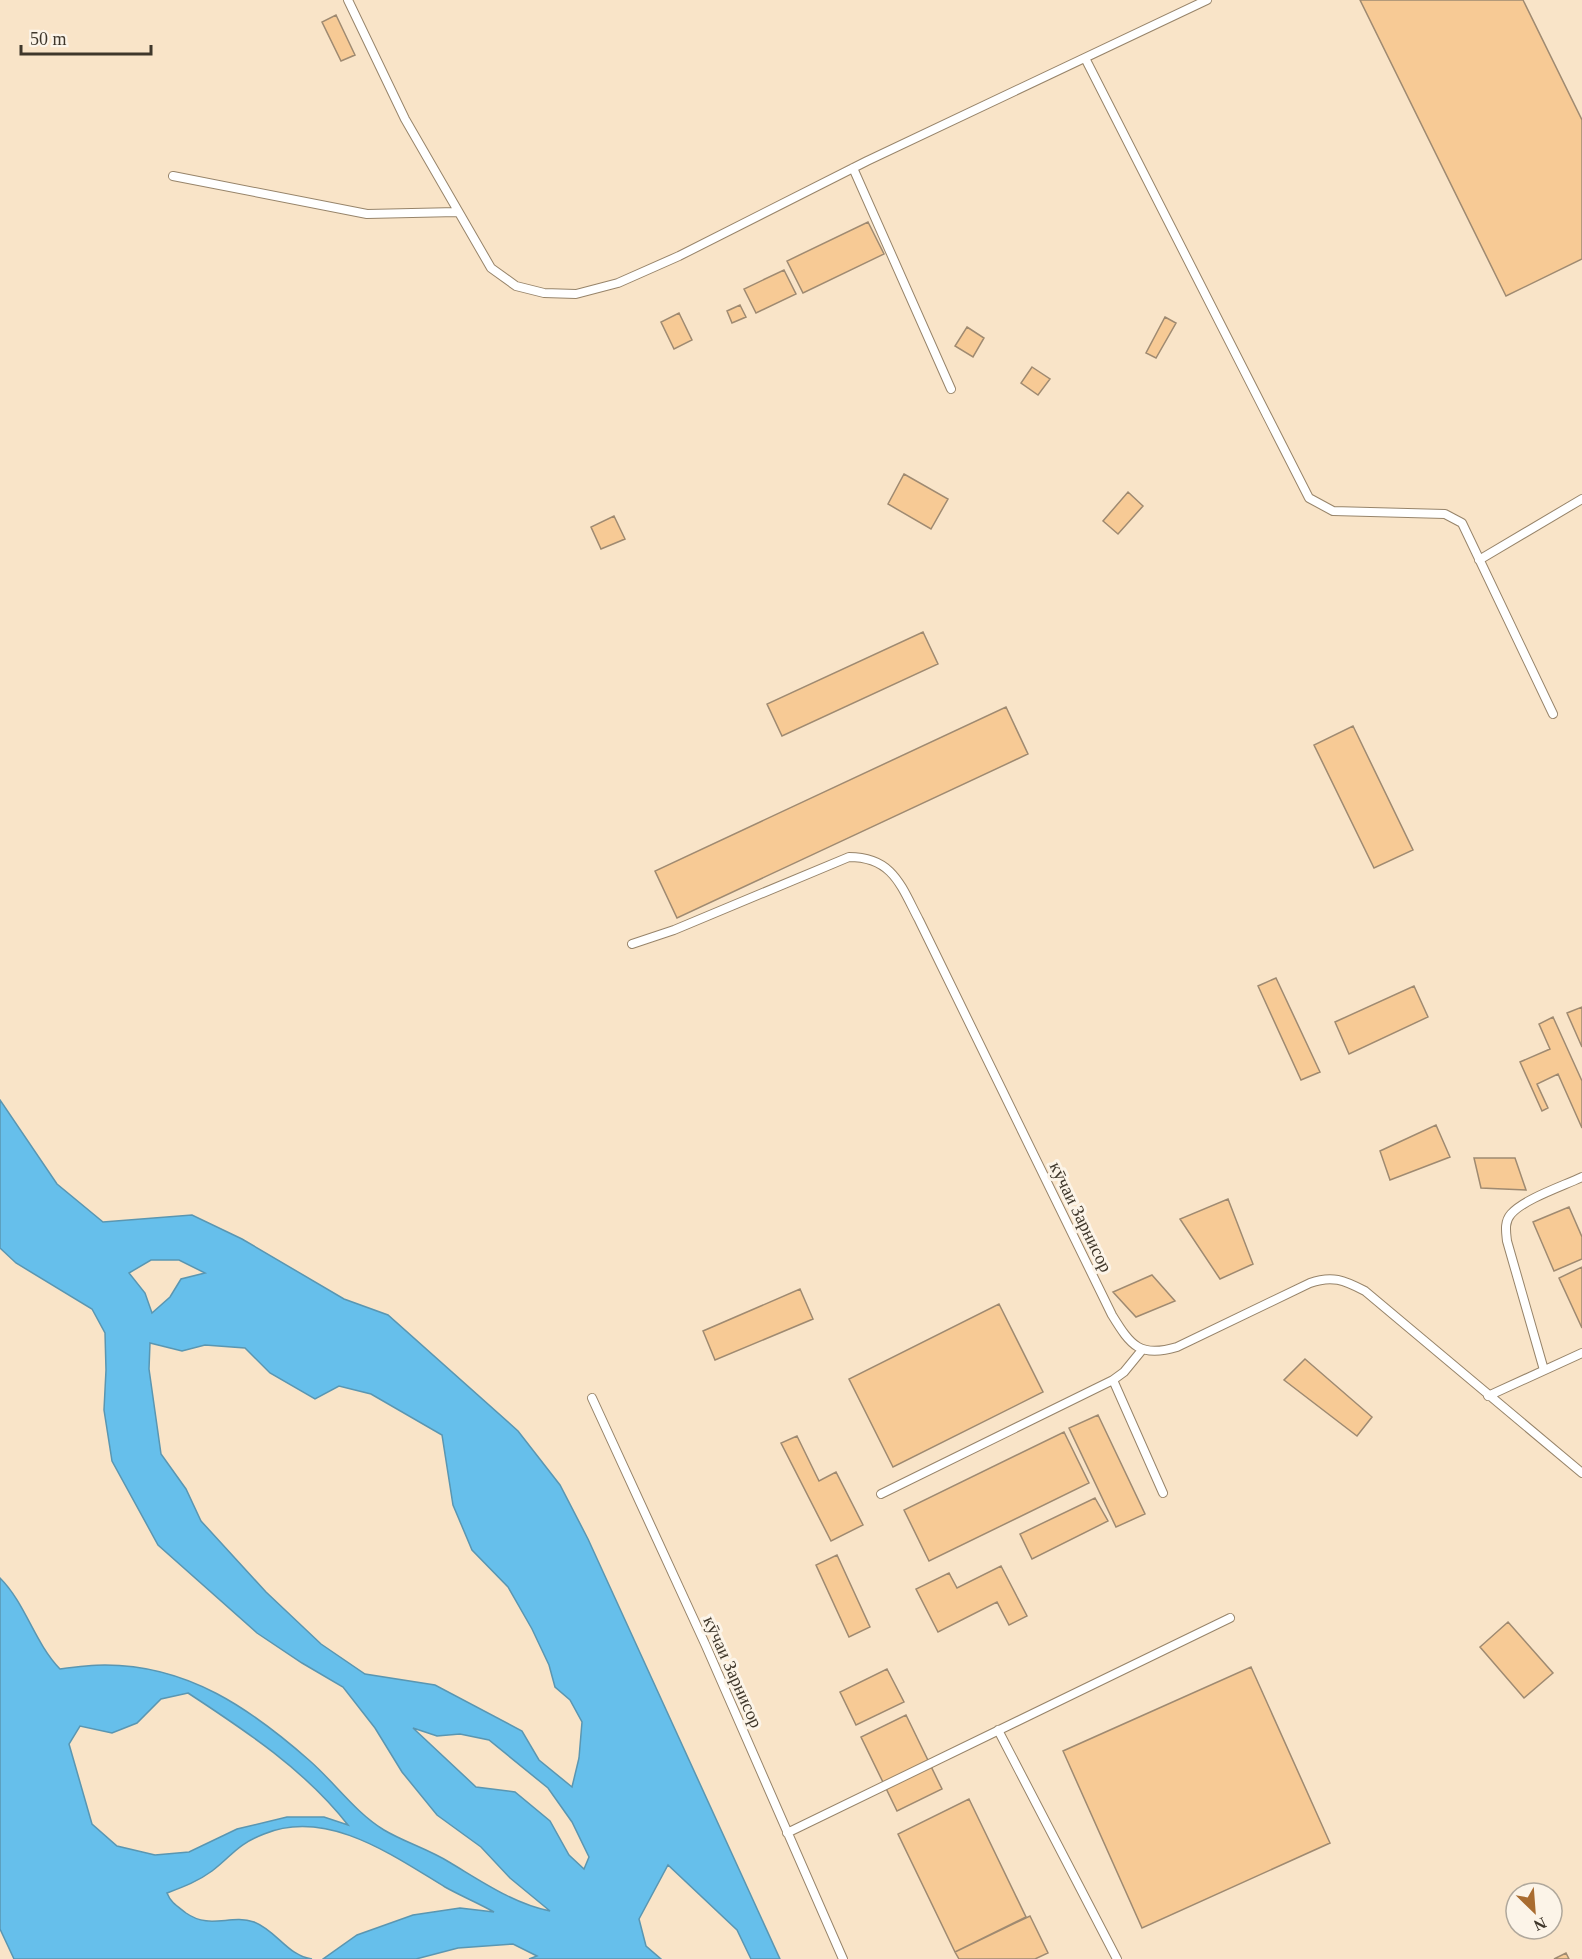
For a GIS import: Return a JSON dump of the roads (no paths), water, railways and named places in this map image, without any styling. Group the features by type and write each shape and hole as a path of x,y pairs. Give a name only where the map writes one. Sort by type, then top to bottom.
{"lane":[{"path":"348,0 405,119 491,268 516,286 544,293 576,294 618,283 679,256 854,168 1207,0"},
{"path":"1085,58 1309,498 1333,511 1445,514 1462,523 1553,714"},
{"path":"854,168 951,390"},
{"path":"173,176 367,214 457,212"},
{"path":"1479,560 1582,499"},
{"name":"кӯчаи Зарнисор","path":"632,944 674,930 849,857 866,857 884,864 897,880 919,920 1112,1315 1126,1338 1142,1350"},
{"path":"1544,1370 1507,1241 1506,1226 1510,1215 1522,1205 1582,1177"},
{"path":"882,1494 1113,1380 1124,1372 1142,1350 1158,1352 1177,1347 1310,1282 1326,1277 1343,1279 1365,1291 1582,1473"},
{"path":"1488,1396 1582,1353"},
{"path":"1113,1380 1163,1493"},
{"name":"кӯчаи Зарнисор","path":"592,1398 706,1646 843,1959"},
{"path":"787,1833 1230,1618"},
{"path":"998,1730 1117,1959"}],"water":[{"path":"0,1100 57,1184 103,1222 192,1215 242,1239 344,1299 388,1315 518,1431 560,1485 588,1539 780,1959 751,1959 737,1930 668,1865 639,1919 646,1946 661,1959 529,1959 537,1956 513,1944 458,1948 416,1959 323,1959 357,1935 413,1915 460,1908 494,1912 445,1887 381,1849 335,1831 311,1827 288,1828 255,1838 241,1846 206,1875 167,1893 175,1904 195,1918 212,1921 254,1922 296,1953 312,1959 14,1959 0,1929 0,1578 17,1599 43,1647 60,1669 99,1665 135,1667 191,1682 216,1694 265,1724 288,1742 364,1815 384,1830 441,1857 511,1897 550,1911 510,1878 481,1847 437,1815 402,1772 375,1728 343,1687 257,1633 158,1545 112,1461 104,1410 105,1333 92,1309 16,1263 0,1248","holes":["151,1260 179,1260 205,1273 181,1279 170,1297 152,1313 145,1293 129,1273","150,1343 182,1351 205,1345 245,1348 270,1373 315,1399 339,1386 371,1394 442,1435 453,1505 472,1550 508,1587 549,1665 555,1687 570,1700 582,1722 579,1758 572,1787 539,1760 522,1731 435,1685 365,1674 321,1644 266,1592 201,1521 186,1489 161,1454 149,1369","188,1693 210,1707 294,1769 348,1825 324,1817 287,1817 237,1829 189,1852 155,1855 117,1846 92,1824 69,1744 80,1726 112,1733 137,1723 161,1699","413,1728 437,1736 460,1734 489,1740 548,1788 572,1822 589,1857 584,1869 569,1855 550,1821 515,1792 476,1787"]}]}
